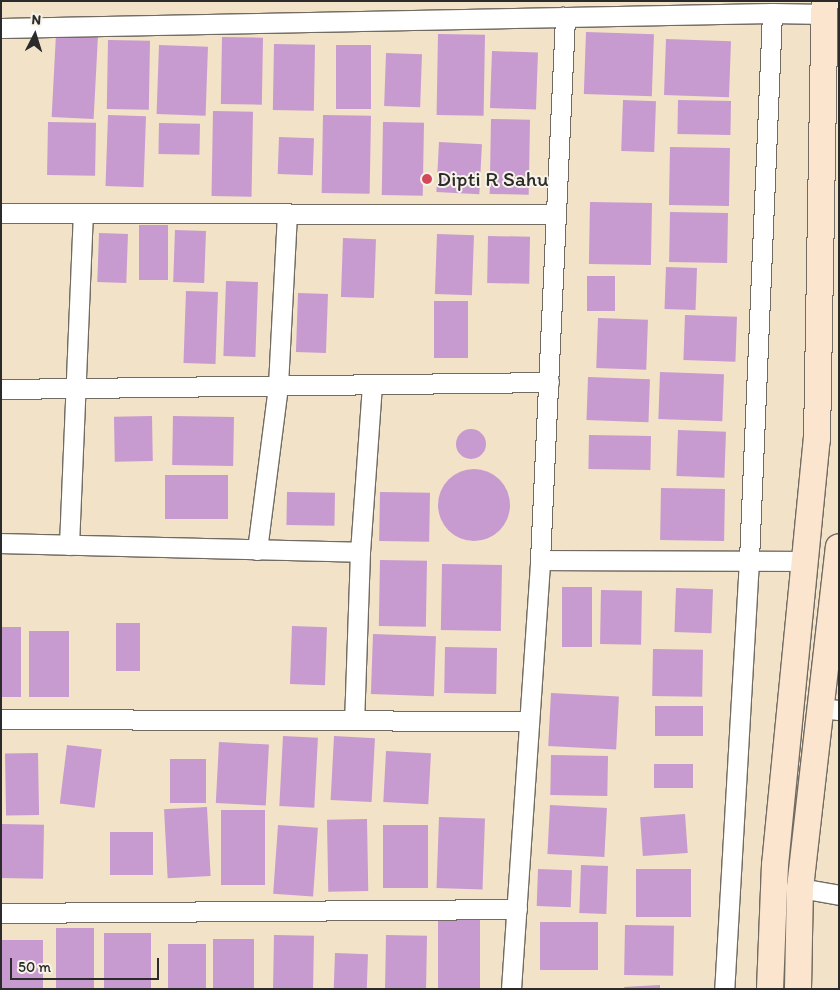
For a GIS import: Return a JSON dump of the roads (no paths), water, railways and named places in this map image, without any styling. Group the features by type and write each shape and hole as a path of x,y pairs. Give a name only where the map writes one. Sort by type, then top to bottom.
{"street":[{"path":"1,28 772,13 825,8 832,52 817,439 799,646 775,865 770,989"},
{"path":"724,989 749,560 772,13"},
{"path":"511,989 540,560 566,17"},
{"path":"1,213 556,214"},
{"path":"69,545 83,213"},
{"path":"257,550 278,386 287,214"},
{"path":"1,389 549,382"},
{"path":"354,720 360,552 372,384"},
{"path":"1,543 360,552"},
{"path":"798,989 800,888 830,709 828,650 839,547"},
{"path":"540,560 806,560"},
{"path":"799,646 828,650"},
{"path":"1,719 529,720"},
{"path":"800,888 839,895"},
{"path":"1,913 517,908"}],"place":[{"name":"Dipti R Sahu","path":"427,179"}]}
